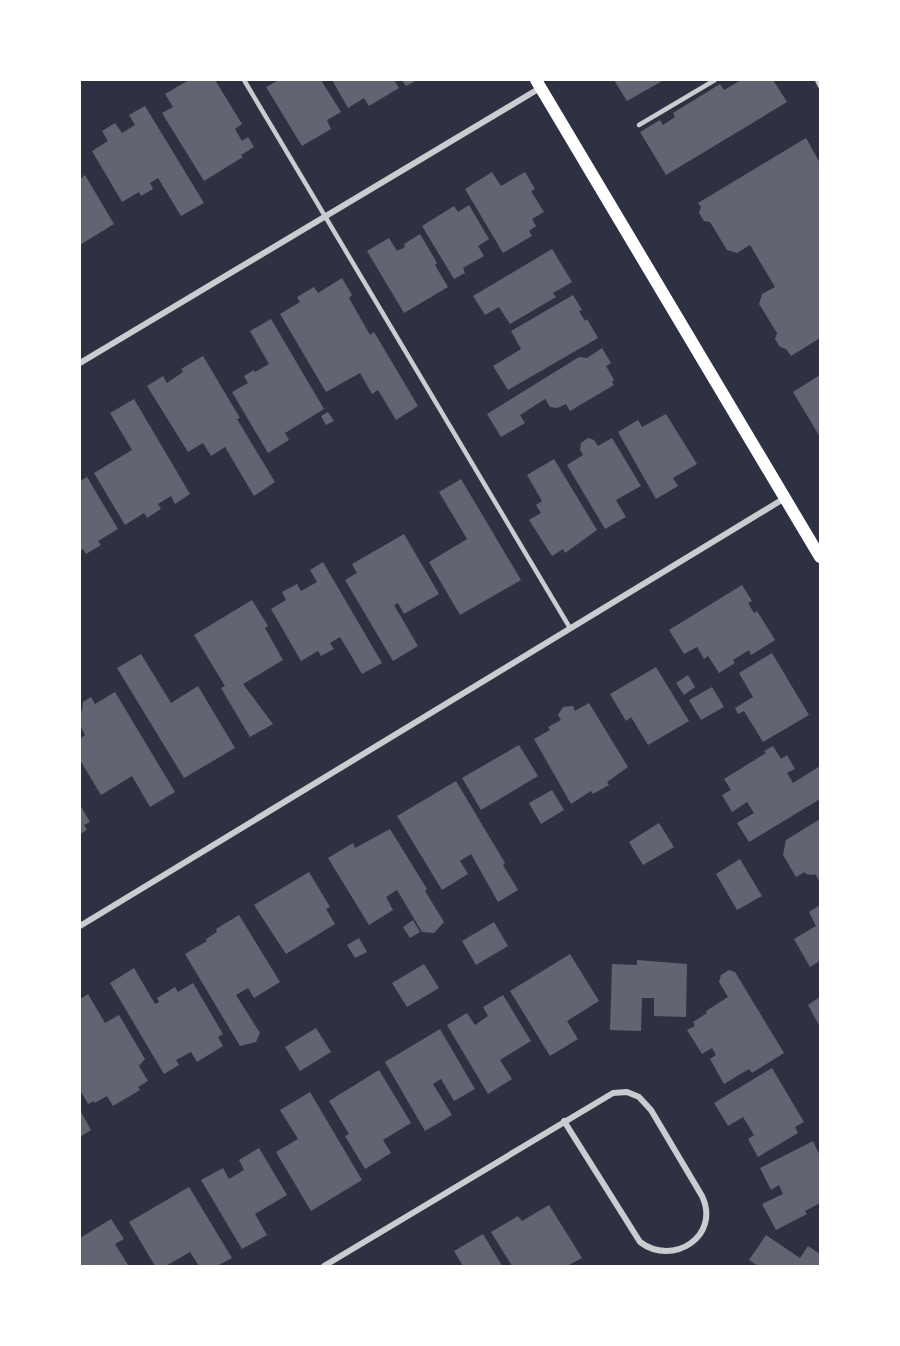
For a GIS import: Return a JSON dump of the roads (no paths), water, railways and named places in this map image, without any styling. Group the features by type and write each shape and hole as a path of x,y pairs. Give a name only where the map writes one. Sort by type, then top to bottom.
{"main road":[{"path":"538,83 820,557"}],"street":[{"path":"80,363 325,216 538,83"},
{"path":"80,926 785,498"},
{"path":"324,1266 564,1121 613,1093 627,1092 639,1097 651,1110 706,1205 708,1216 697,1238 673,1251 659,1252 648,1249 640,1242 564,1121"}],"lane":[{"path":"244,80 570,628"},
{"path":"639,125 715,80"},
{"path":"817,80 820,86"}]}
